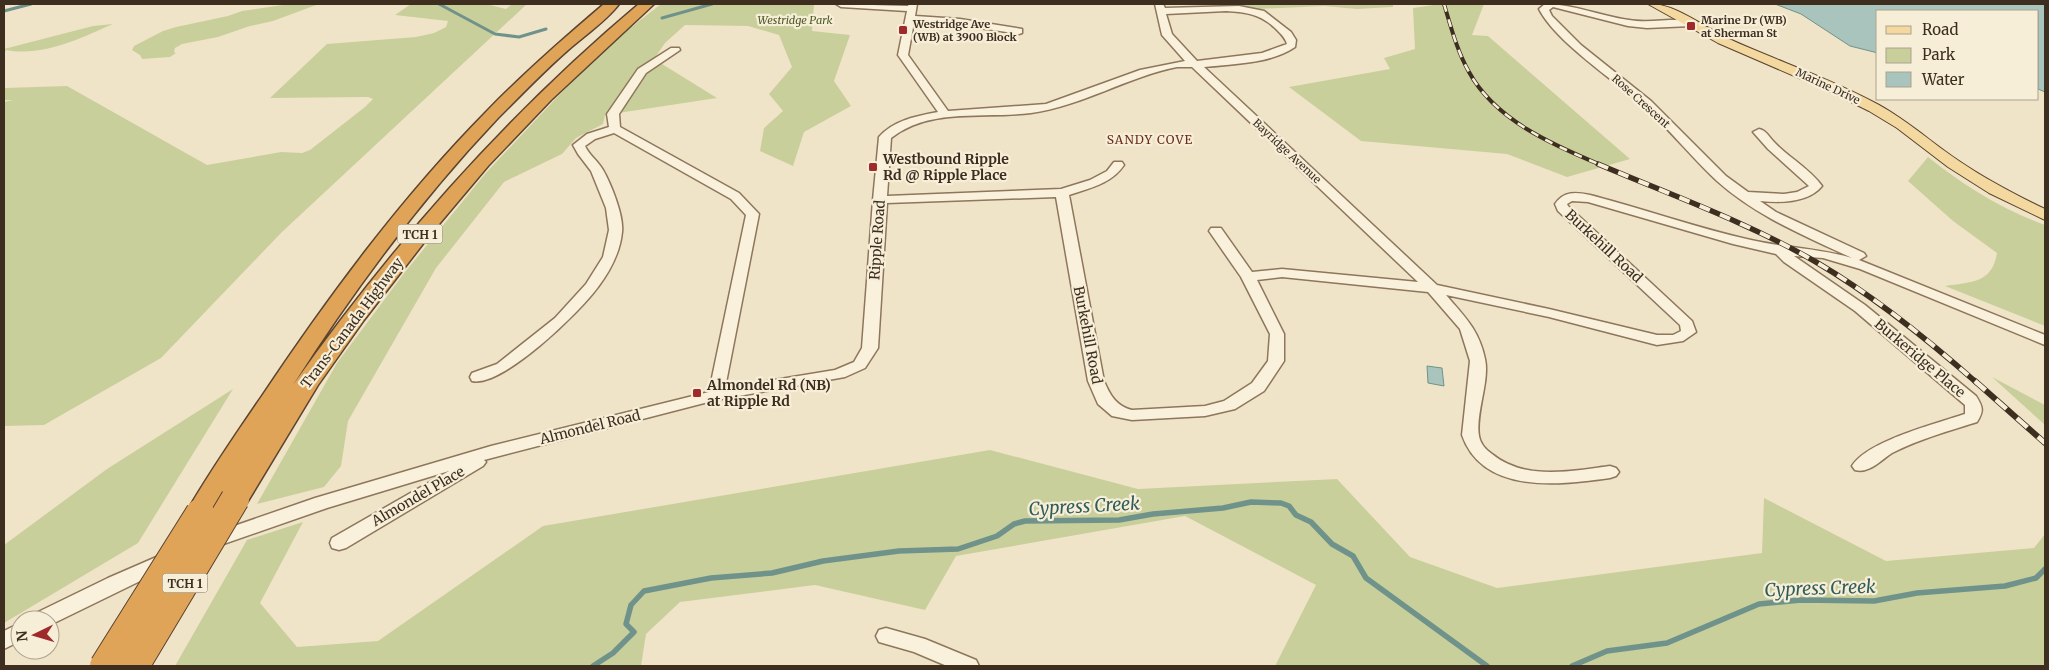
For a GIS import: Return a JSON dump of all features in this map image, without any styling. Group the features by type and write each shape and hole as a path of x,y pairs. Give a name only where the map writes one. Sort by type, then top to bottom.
{"highway":[{"name":"Trans-Canada Highway","path":"104,666 301,354 355,280 458,154 559,51 612,4"},
{"name":"Trans-Canada Highway","path":"135,666 298,396 328,353 430,222 482,161 537,102 647,4"}],"main road":[{"name":"Marine Drive","path":"1654,4 1722,40 1834,88 1874,108 1902,126 1953,164 1994,190 2045,215"}],"street":[{"path":"841,4 912,11 960,22 1019,31"},
{"path":"1551,4 1648,25 1691,23"},
{"name":"Rose Crescent","path":"1551,4 1544,9 1548,17 1578,47 1647,103 1722,179 1771,215 1860,256 1865,266"},
{"name":"Bayridge Avenue","path":"1160,8 1169,38 1432,288 1467,328 1478,361 1470,435 1473,445 1480,454 1508,471 1529,478 1553,479 1610,472"},
{"name":"Ripple Road","path":"716,395 839,374 860,365 870,348 879,200 885,137 893,129 902,124 945,114 1024,111 1048,107 1132,77 1178,64 1243,59 1280,53 1289,48 1292,41 1269,18 1254,11 1160,8"},
{"path":"912,11 904,55 909,66 945,114"},
{"path":"615,129 613,114 642,71 675,50"},
{"path":"478,376 503,367 560,322 592,286 610,257 616,230 612,208 597,170 582,152 579,145 590,136 615,129 735,196 753,214 716,395"},
{"path":"1747,196 1764,198 1797,196 1811,192 1816,186 1808,176 1766,143 1759,132"},
{"path":"879,200 1062,193 1094,183 1111,174 1118,165"},
{"name":"Burkehill Road","path":"1062,193 1096,381 1104,400 1118,412 1132,416 1205,411 1229,405 1258,387 1276,361 1277,334 1248,277 1216,231"},
{"name":"Burkehill Road","path":"1248,277 1282,274 1432,288 1549,313 1641,337 1671,340 1683,337 1689,332 1687,324 1563,208 1561,204 1566,198 1590,198 1715,235 1781,251 1824,254 1865,266 2045,340"},
{"name":"Burkeridge Place","path":"1781,251 1789,259 1847,298 1884,326 1970,400 1975,408 1971,418 1889,447 1874,455 1861,466"},
{"name":"Almondel Road","path":"60,610 115,583 225,536 356,492 497,450 716,395"},
{"name":"Almondel Place","path":"339,543 497,450"},
{"path":"886,636 918,645 969,666"}],"green space":[{"path":"290,4 319,4 273,21 250,26 218,37 182,44 175,48 174,52 176,53 170,57 142,59 140,55 132,50 134,46 163,31 176,27 228,16 242,11"},
{"path":"411,4 486,4 506,9 512,4 527,4 282,232 161,358 44,425 4,426 4,102 13,100 4,100 4,88 67,86 207,165 281,152 302,153 310,150 373,99 368,97 270,98 327,44 416,37 434,33 446,27 448,21 395,15"},
{"name":"Westridge Park","path":"661,4 814,4 812,31 850,35 834,81 851,106 804,132 793,166 760,151 764,128 783,111 769,94 792,67 779,35 748,26 685,25 665,43 654,59 717,98 605,115 603,124 576,138 562,154 504,182 436,268 348,421 341,466 324,487 257,504 337,363 405,272 485,174 560,94 616,39"},
{"path":"1228,4 1393,4 1393,7 1357,9 1324,6 1257,9 1233,7"},
{"path":"1440,4 1484,4 1472,35 1488,36 1630,159 1567,177 1507,154 1361,141 1289,87 1390,69 1384,58 1415,49 1413,8"},
{"path":"113,24 48,49 34,51 6,50 4,54 4,49 93,26"},
{"path":"1928,157 1984,196 2014,212 2045,225 2045,326 1945,286 1971,282 1985,276 1990,271 1997,253 1953,221 1908,181"},
{"path":"1992,377 2045,405 2045,425"},
{"path":"233,389 138,543 26,610 10,610 10,619 4,623 4,545 107,469"},
{"path":"990,450 1138,489 1337,479 1410,557 1497,588 1762,553 1764,498 1886,561 2034,548 2045,534 2045,666 1275,666 1316,585 1185,516 956,556 925,610 815,585 680,602 646,634 641,666 175,666 247,540 303,522 260,603 297,647 378,641 543,526"}],"water":[{"path":"1775,4 2045,4 2045,92 2039,89 2039,10 1876,10 1876,52 1850,46 1801,14"},
{"path":"1427,366 1442,368 1444,386 1428,383"}],"waterway":[{"path":"4,11 31,4"},
{"path":"439,4 495,34 519,37 546,29"},
{"path":"662,18 712,4"},
{"name":"Cypress Creek","path":"593,666 613,653 634,632 626,624 631,605 644,591 711,578 772,573 823,561 899,551 958,549 997,536 1014,524 1025,521 1119,520 1153,514 1223,508 1251,502 1281,503 1289,506 1296,515 1311,522 1332,544 1353,556 1366,578 1487,666"},
{"name":"Cypress Creek","path":"1572,666 1607,651 1667,643 1759,604 1801,600 1874,601 1917,593 2005,586 2036,578 2045,569"}],"railway":[{"path":"1444,4 1461,56 1480,89 1494,104 1527,129 1564,149 1601,165"},
{"path":"1598,164 1763,234 1816,262 1899,318 1977,383"},
{"path":"1975,381 2045,443"}],"place":[{"name":"Marine Dr (WB) at Sherman St","path":"1691,26"},
{"name":"Westridge Ave (WB) at 3900 Block","path":"903,30"},
{"name":"Westbound Ripple Rd @ Ripple Place","path":"873,167"},
{"name":"Almondel Rd (NB) at Ripple Rd","path":"697,393"}],"district":[{"name":"SANDY COVE","path":"1150,139"}]}
